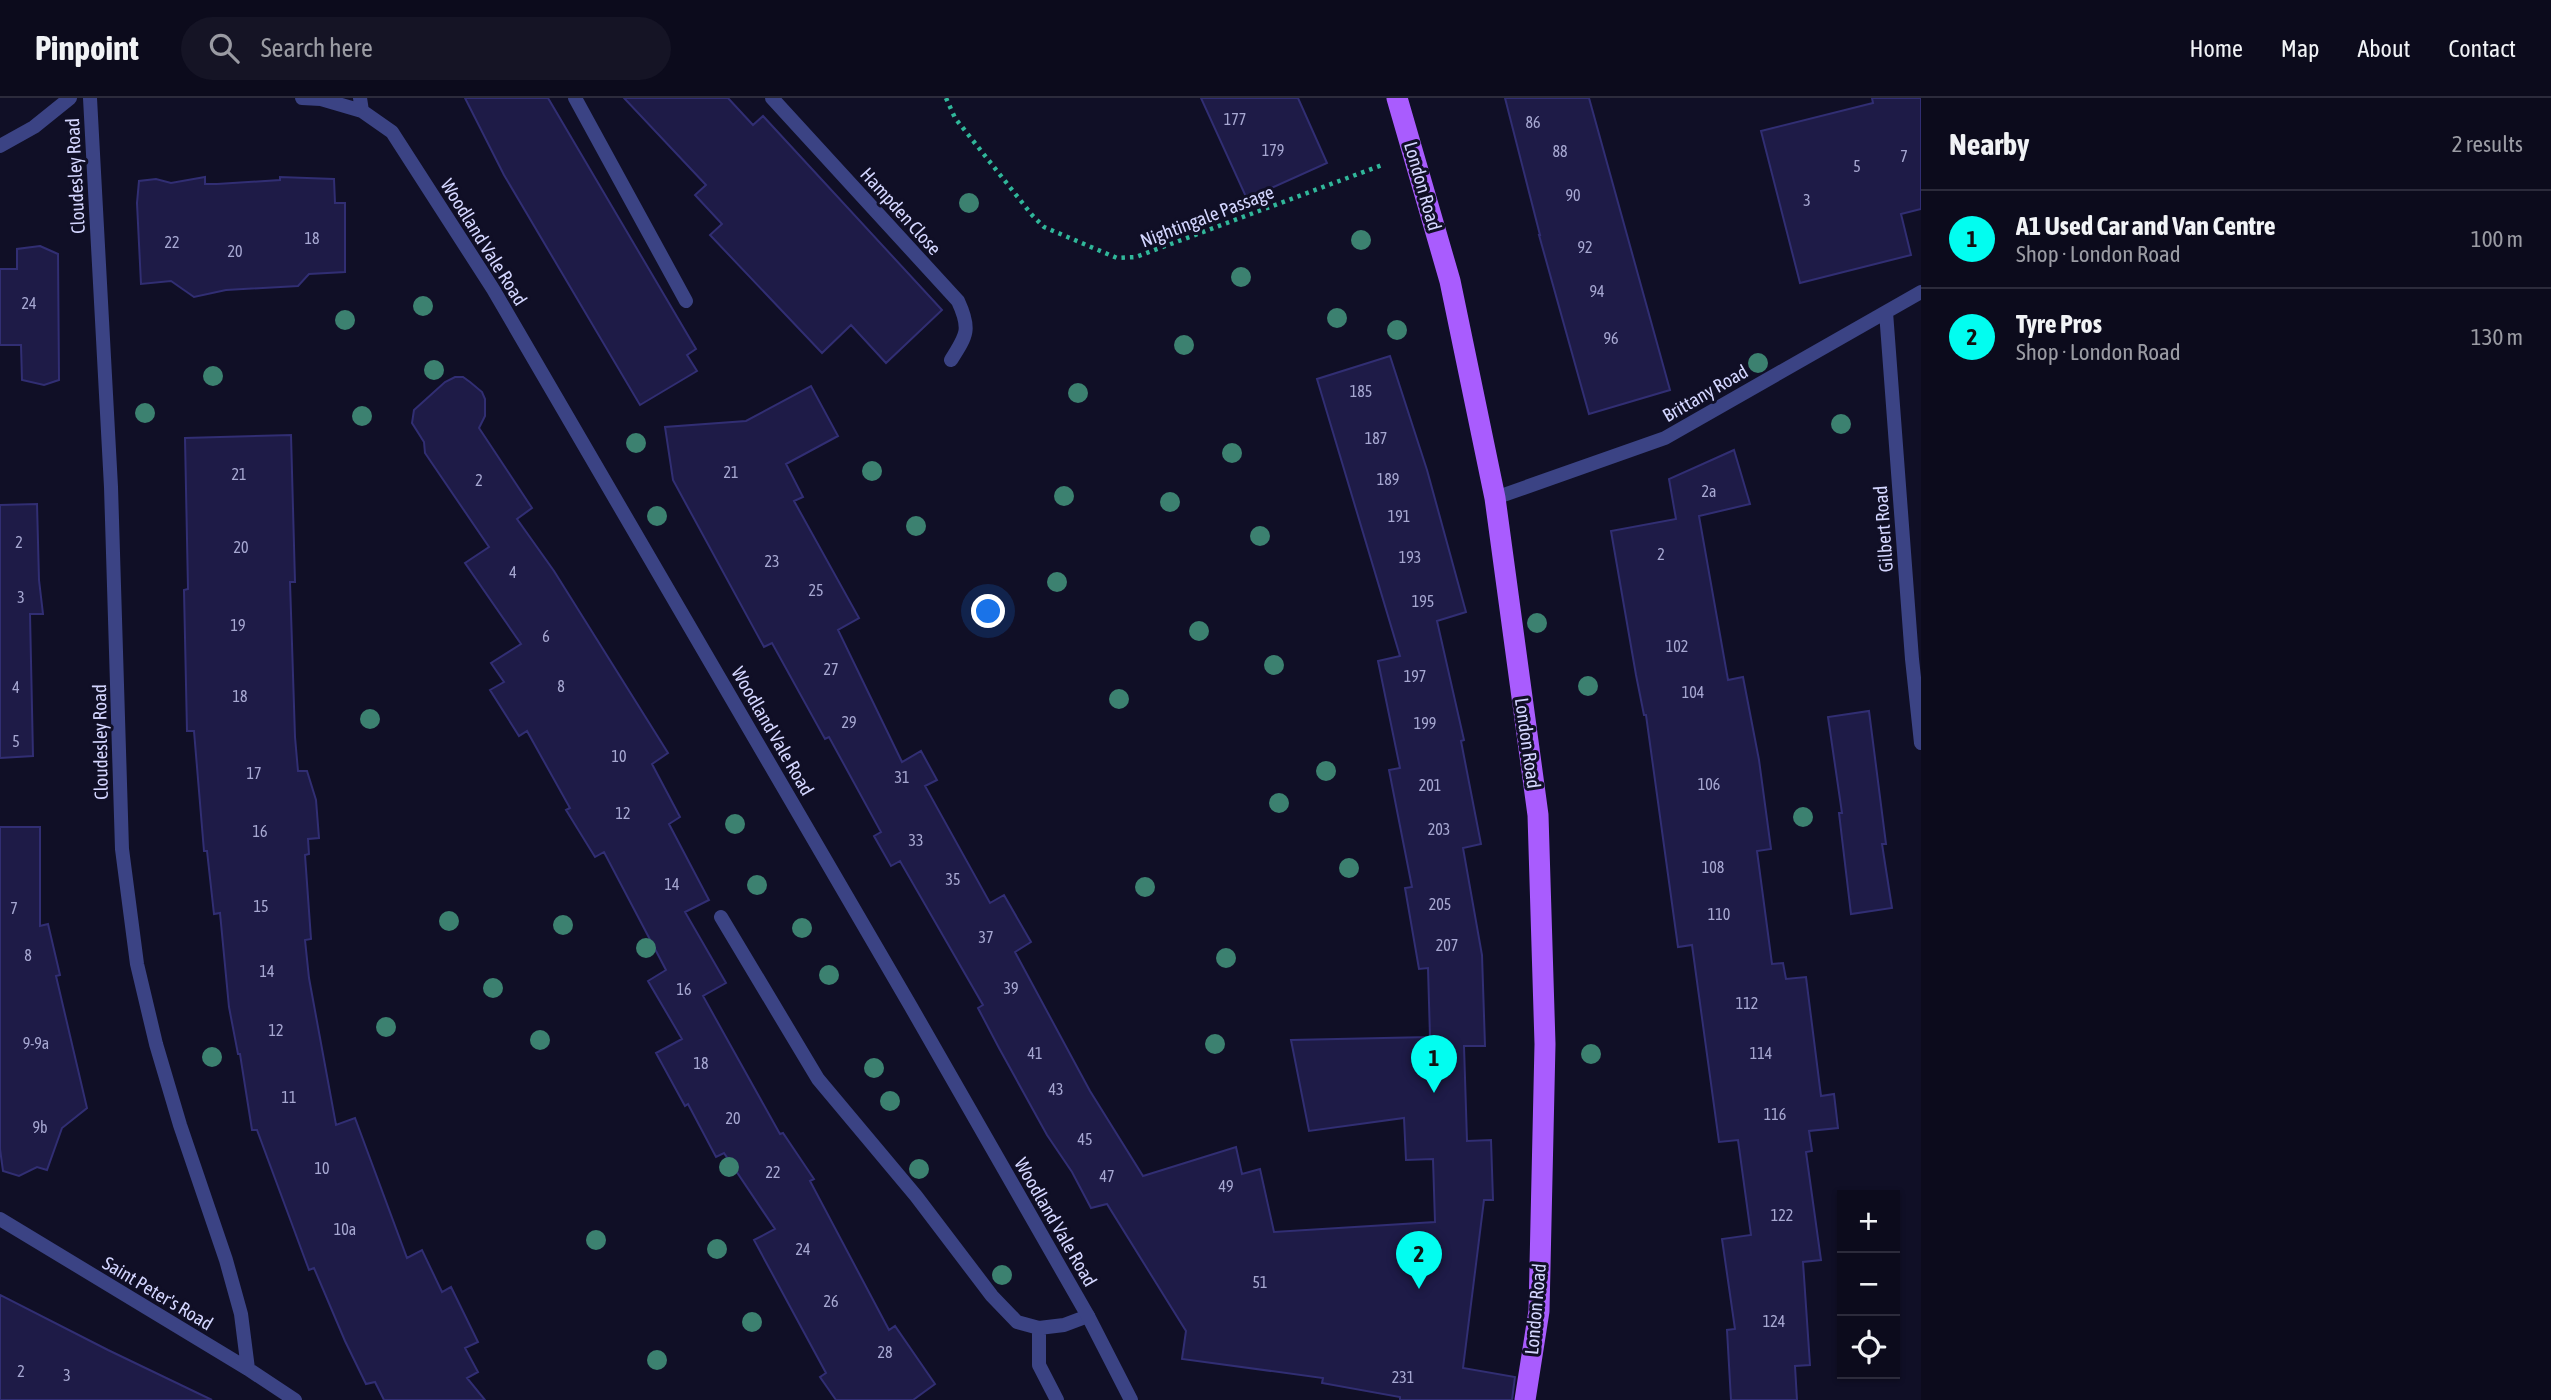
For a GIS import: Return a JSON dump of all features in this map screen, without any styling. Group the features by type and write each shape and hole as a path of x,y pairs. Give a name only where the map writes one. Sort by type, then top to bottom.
{"main road":[{"name":"London Road","path":"1397,98 1450,281 1495,498 1539,828 1545,1044 1539,1311 1525,1400"}],"street":[{"path":"0,146 34,127 70,98"},
{"name":"Cloudesley Road","path":"90,98 111,487 123,862 137,964 156,1045 226,1260 241,1314 247,1369"},
{"name":"Woodland Vale Road","path":"302,98 361,105 392,132 493,289 910,1005 1088,1316 1131,1400"},
{"path":"575,98 686,301"},
{"name":"Hampden Close","path":"772,98 958,301 967,320 966,338 951,360"},
{"name":"Brittany Road","path":"1495,498 1665,438 1921,292"},
{"name":"Gilbert Road","path":"1886,312 1912,659 1921,743"},
{"path":"722,917 818,1079 915,1196 992,1296 1017,1322 1039,1328 1064,1325 1088,1316"},
{"name":"Saint Peter's Road","path":"0,1219 295,1400"},
{"path":"1039,1328 1040,1365 1057,1400"}],"path":[{"name":"Nightingale Passage","path":"946,98 955,118 1044,227 1117,258 1136,257 1415,153"}],"building":[{"path":"465,98 548,98 696,349 687,355 697,371 640,405 504,175"},
{"path":"624,98 728,98 753,125 763,116 942,310 886,363 851,325 822,353 710,235 722,224 695,195 706,185"},
{"path":"1201,98 1298,98 1327,163 1247,199"},
{"path":"1505,98 1589,98 1670,390 1589,414 1539,235"},
{"path":"1872,98 1921,98 1921,209 1901,214 1911,255 1800,283 1761,131 1873,103"},
{"path":"205,177 205,184 280,180 280,177 334,179 335,203 345,203 345,272 309,274 298,286 226,290 194,297 171,281 141,284 137,203 139,181 156,179 171,183"},
{"path":"40,246 58,254 59,380 44,385 22,380 21,345 0,345 0,269 17,269 17,249"},
{"path":"1390,356 1427,470 1466,612 1437,621 1464,740 1461,741 1481,844 1463,848 1482,955 1485,1046 1464,1046 1467,1141 1491,1140 1493,1200 1484,1200 1463,1368 1515,1377 1512,1400 1400,1400 1400,1397 1322,1383 1323,1378 1182,1359 1186,1331 1107,1204 1091,1208 999,1048 978,1008 983,1005 900,861 891,866 874,836 881,832 829,737 825,739 772,643 764,647 673,480 665,427 746,421 811,386 838,436 786,464 803,497 794,501 859,618 838,630 902,762 921,751 937,780 925,786 990,903 1004,895 1031,942 1015,952 1090,1091 1143,1176 1236,1147 1242,1174 1260,1169 1274,1232 1435,1222 1433,1159 1406,1160 1404,1118 1309,1131 1291,1040 1430,1037 1428,968 1419,969 1405,888 1412,887 1389,770 1400,768 1378,661 1400,656 1317,379"},
{"path":"455,377 463,377 482,392 485,399 485,416 479,428 532,508 517,519 554,571 668,753 652,764 680,817 669,824 709,900 685,912 726,983 703,996 780,1134 783,1133 814,1179 810,1181 889,1330 895,1326 935,1384 913,1400 836,1400 820,1377 826,1373 754,1240 775,1229 724,1153 716,1157 688,1104 685,1106 656,1053 682,1039 648,981 666,970 604,852 595,857 566,810 570,808 527,731 519,736 490,690 504,682 491,663 521,644 465,563 489,547 425,453 424,442 412,423 414,410 445,382"},
{"path":"291,435 295,582 290,582 295,737 298,771 307,771 316,800 319,838 308,839 309,854 305,855 311,939 305,940 309,978 336,1125 355,1118 407,1258 422,1250 442,1292 451,1287 478,1342 465,1348 478,1372 467,1378 485,1400 384,1400 375,1382 366,1384 314,1268 309,1270 257,1130 252,1130 240,1054 229,1007 220,913 214,914 207,851 204,851 194,731 187,731 185,438"},
{"path":"1734,450 1750,504 1699,516 1728,680 1743,677 1759,760 1771,849 1757,851 1772,964 1783,963 1786,979 1806,977 1821,1096 1834,1094 1838,1128 1809,1131 1812,1151 1806,1152 1821,1260 1803,1262 1810,1365 1795,1366 1797,1400 1731,1400 1727,1330 1735,1329 1722,1239 1751,1235 1738,1140 1719,1142 1692,945 1678,947 1646,715 1636,675 1611,531 1676,519 1669,479"},
{"path":"37,504 39,580 43,614 30,614 33,756 0,758 0,505"},
{"path":"1869,711 1886,844 1882,844 1892,908 1851,914 1839,813 1842,813 1828,717"},
{"path":"0,827 40,827 40,926 48,924 60,975 56,976 87,1108 62,1128 47,1170 37,1167 19,1176 3,1171 0,1149"},
{"path":"0,1295 108,1350 212,1400 0,1400"}],"place":[{"name":"A1 Used Car and Van Centre","path":"1434,1093"},
{"name":"Tyre Pros","path":"1419,1289"}]}
